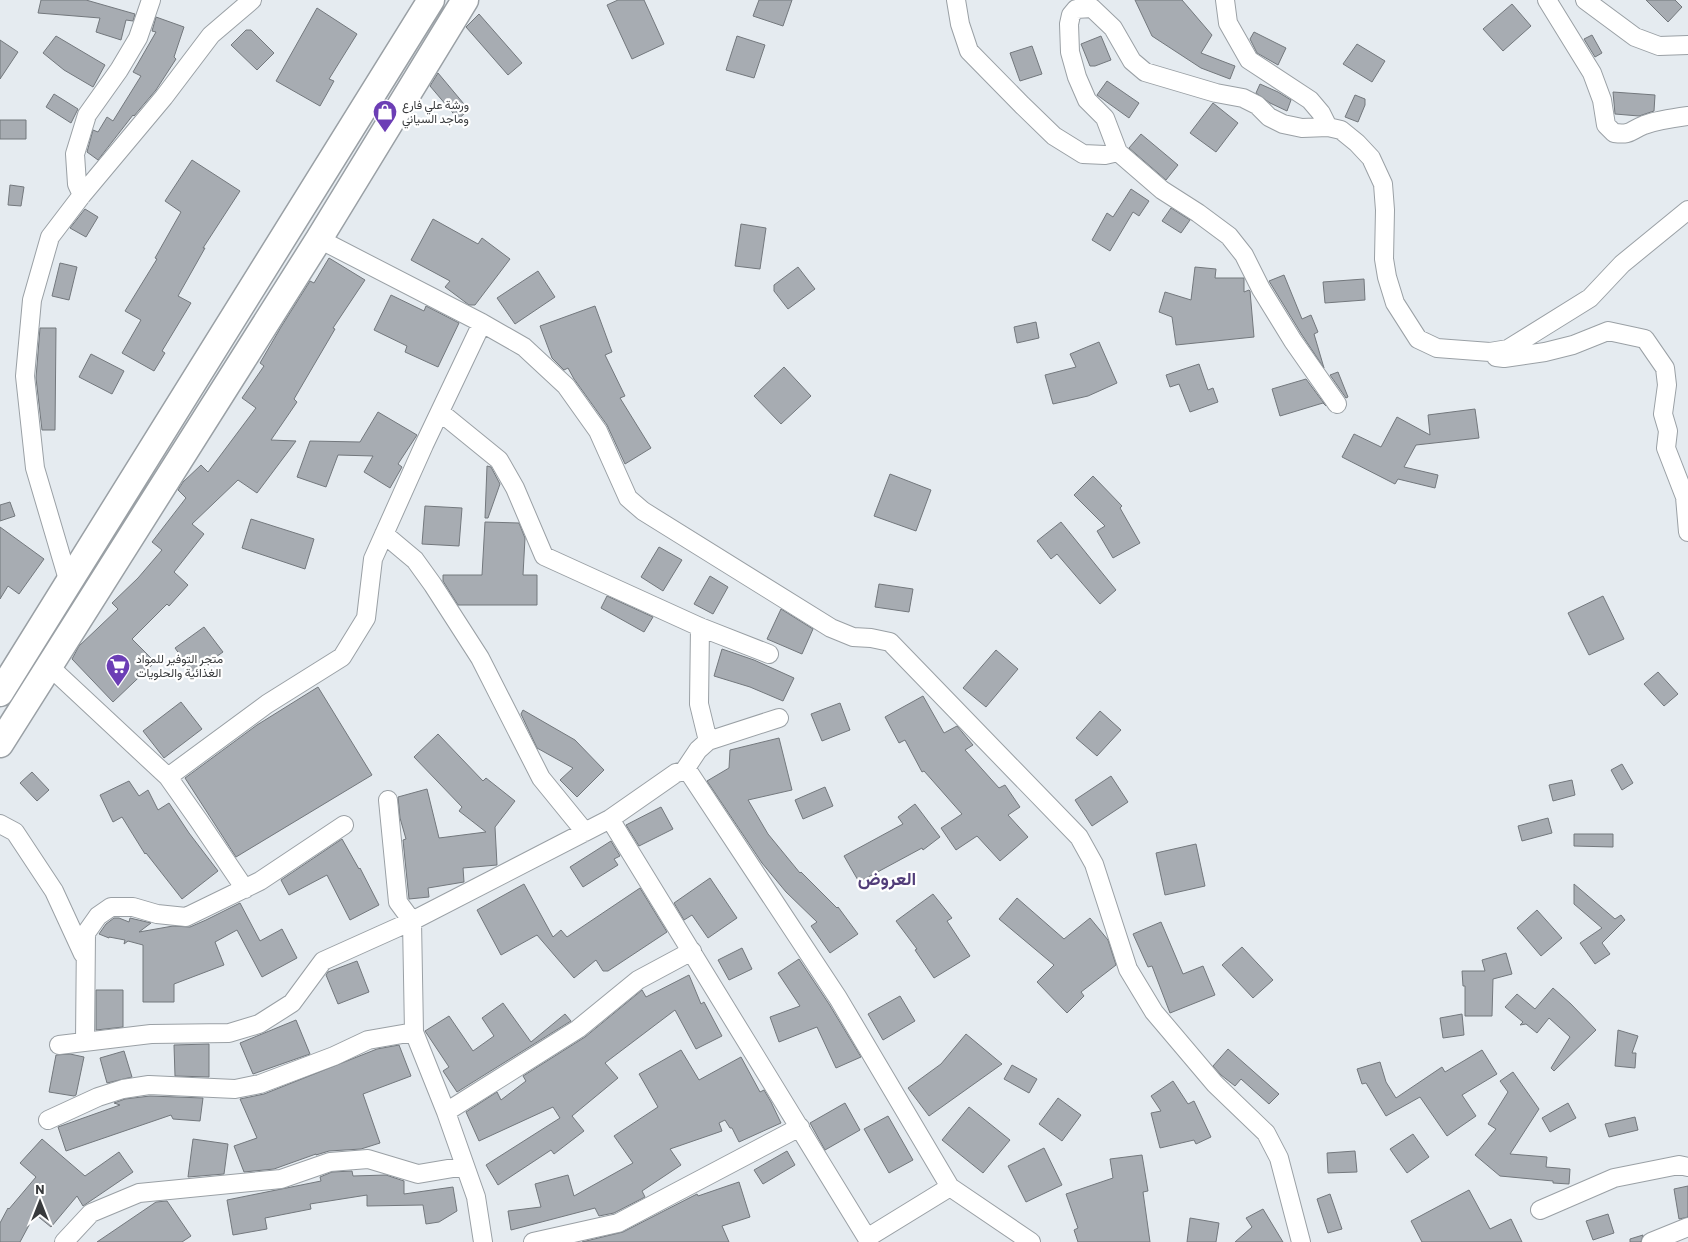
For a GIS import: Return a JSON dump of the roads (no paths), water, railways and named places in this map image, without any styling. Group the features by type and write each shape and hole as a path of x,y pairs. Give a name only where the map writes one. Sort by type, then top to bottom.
{"main road":[{"path":"0,693 431,0"},
{"path":"0,744 319,239 466,0"},
{"path":"397,54 423,69"},
{"path":"84,558 108,573"}],"street":[{"path":"82,195 76,184 75,154 87,115 119,70 138,38 151,0"},
{"path":"69,583 35,468 25,376 32,300 50,237 82,195 164,97 211,34 252,0"},
{"path":"956,0 960,24 969,51 1054,136 1083,154 1106,155 1118,152"},
{"path":"1225,0 1228,23 1249,60 1310,100 1321,113 1328,127"},
{"path":"1547,0 1592,73 1602,100 1606,124 1614,133 1626,134 1644,125 1688,116"},
{"path":"1585,0 1635,37 1659,46 1688,45"},
{"path":"1337,404 1293,341 1261,289 1244,256 1229,236 1162,190 1118,152 1105,118 1086,100 1077,77 1070,52 1069,24 1071,15 1076,9 1092,8 1101,14 1113,28 1132,61 1146,72 1216,93 1243,98 1257,105 1269,117 1283,124 1302,128 1328,127 1341,130 1357,143 1371,158 1382,184 1385,210 1384,259 1386,277 1395,303 1418,339 1436,348 1490,352 1508,349 1590,298 1622,264 1688,210"},
{"path":"319,239 482,323 524,347 566,386 598,431 628,498 643,512 831,628 853,637 890,642 1079,837 1094,864 1128,969 1154,1012 1215,1084 1266,1133 1279,1158 1301,1242"},
{"path":"168,777 267,704 342,657 366,618 373,559 482,323"},
{"path":"1490,352 1493,357 1504,358 1545,352 1573,345 1608,331 1645,339 1665,368 1667,384 1663,414 1668,431 1666,448 1685,497 1688,532"},
{"path":"440,412 499,460 516,488 544,556 700,626 769,654"},
{"path":"384,534 415,560 433,585 480,658 541,778 585,832"},
{"path":"700,626 699,704 708,741"},
{"path":"49,666 168,777 245,890"},
{"path":"684,771 698,750 708,741 779,718"},
{"path":"59,1045 151,1034 229,1033 259,1024 292,1003 323,962 412,921 610,819 676,773 684,771 690,774 838,998 950,1187 1031,1242"},
{"path":"388,800 398,902 412,921 414,1032 466,1166 476,1197 484,1242"},
{"path":"610,819 868,1241 950,1187"},
{"path":"0,824 15,832 54,891 87,962"},
{"path":"86,1041 86,933 98,916 111,907 133,907 156,914 186,917 245,890 344,825"},
{"path":"446,1112 578,1029 638,980 692,951"},
{"path":"48,1120 98,1097 123,1089 149,1085 236,1089 260,1084 334,1056 368,1040 414,1032"},
{"path":"533,1242 618,1223 800,1127"},
{"path":"64,1242 91,1213 139,1193 281,1179 330,1162 368,1159 418,1174 466,1166"},
{"path":"1540,1210 1614,1178 1679,1165 1688,1167"},
{"path":"1651,1242 1688,1227"}],"place":[{"name":"ورشة علي فارع وماجد السياني","path":"385,133"},
{"name":"متجر التوفير للمواد الغذائية والحلويات","path":"118,687"}],"district":[{"name":"العروض","path":"887,879"}]}
